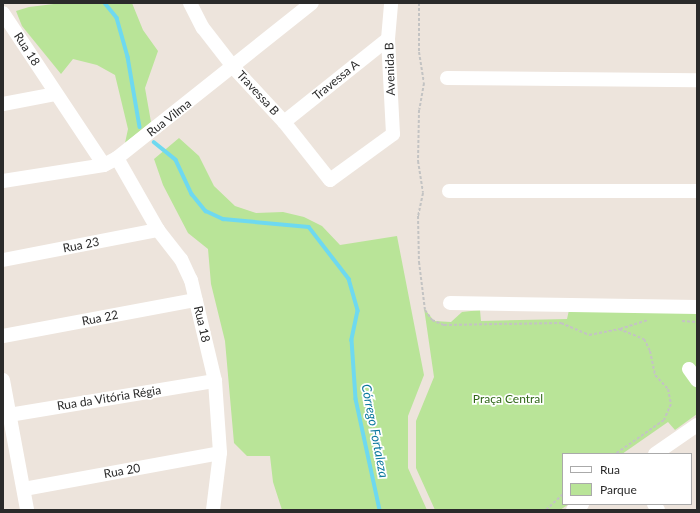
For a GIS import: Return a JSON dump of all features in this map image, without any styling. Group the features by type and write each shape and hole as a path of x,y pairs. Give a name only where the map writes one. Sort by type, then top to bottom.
{"street":[{"name":"Travessa B","path":"190,3 203,28 234,68 284,122 330,180"},
{"name":"Rua Vilma","path":"3,181 104,165 117,158 234,68 312,3"},
{"name":"Avenida B","path":"330,180 393,134 388,39 391,3"},
{"name":"Rua 18","path":"3,13 104,165"},
{"name":"Travessa A","path":"284,122 388,39"},
{"path":"447,78 697,80"},
{"path":"3,104 56,94"},
{"name":"Rua 18","path":"117,158 158,230 181,259 191,280 215,381 220,453 214,510"},
{"path":"449,191 697,191"},
{"name":"Rua 23","path":"3,260 158,230"},
{"name":"Rua 22","path":"3,336 196,300"},
{"path":"450,303 697,307"},
{"path":"3,380 6,415 28,510"},
{"name":"Rua da Vitória Régia","path":"6,415 215,381"},
{"path":"656,453 697,425"},
{"name":"Rua 20","path":"24,489 220,453"}],"path":[{"path":"419,3 419,52 424,83 418,110 418,161 423,193 418,216 419,262 425,310 428,316 437,324 444,325 561,323 582,333 597,335 650,320"},
{"path":"676,319 697,322"},
{"path":"616,453 664,420 669,412 672,397 656,375 650,351 644,339 619,329"},
{"path":"546,510 562,495"}],"green space":[{"path":"62,3 132,3 143,30 158,51 145,88 151,122 125,143 128,129 115,75 97,65 73,59 61,74 22,26 16,11 29,7"},
{"path":"179,138 199,156 214,186 235,206 256,213 283,212 304,217 322,226 340,245 397,236 424,375 408,416 408,468 427,510 282,510 273,482 270,456 247,456 234,443 225,341 211,284 208,249 188,233 163,185 154,159"},
{"name":"Praça Central","path":"424,308 434,321 451,322 462,312 480,310 481,321 567,319 569,310 697,310 697,414 675,430 668,422 623,453 562,453 562,505 568,505 560,510 435,510 416,468 416,421 434,377"}],"waterway":[{"name":"Córrego Fortaleza","path":"105,3 117,18 128,57 140,127"},
{"name":"Córrego Fortaleza","path":"154,142 176,160 192,194 206,211 223,219 309,227 349,279 358,311 352,340 356,399 380,510"}]}
